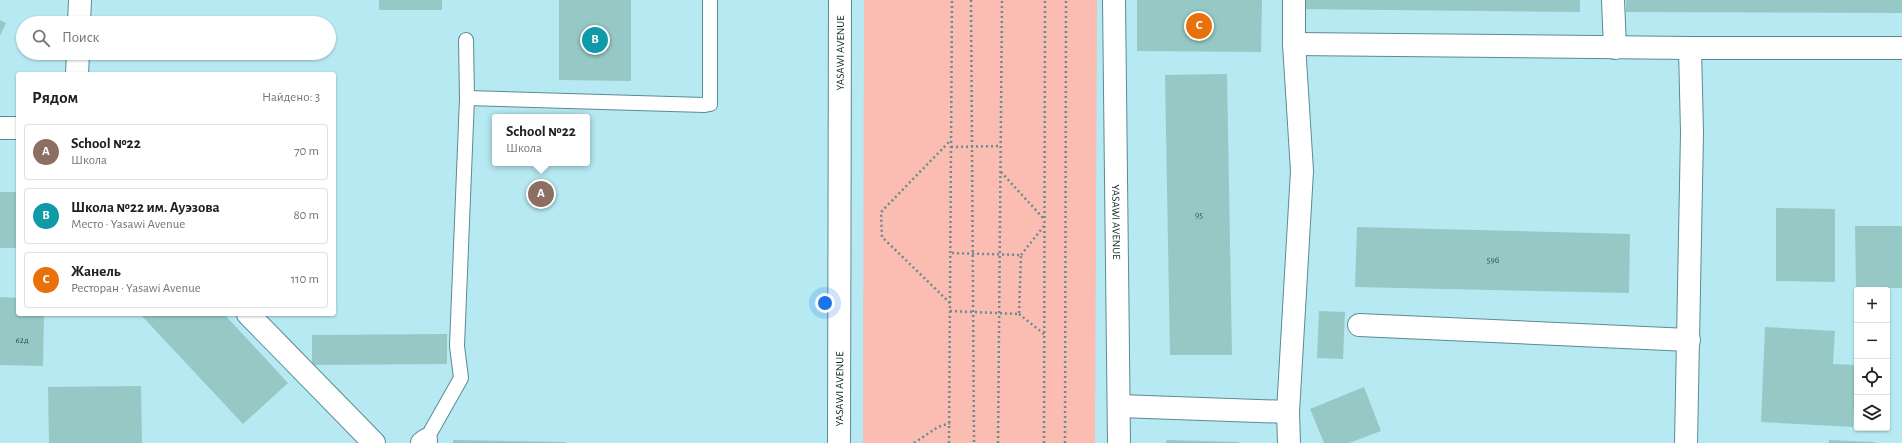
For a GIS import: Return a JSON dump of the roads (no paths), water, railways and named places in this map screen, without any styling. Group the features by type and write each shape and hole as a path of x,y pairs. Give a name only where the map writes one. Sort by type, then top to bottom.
{"street":[{"path":"79,16 80,0"},
{"name":"YASAWI AVENUE","path":"839,443 840,0"},
{"name":"YASAWI AVENUE","path":"1114,0 1120,406 1119,443"},
{"path":"1289,443 1288,412 1302,171 1294,44 1294,0"},
{"path":"1613,0 1616,48"},
{"path":"1294,44 1616,48 1902,48"},
{"path":"1686,443 1692,134 1690,48"},
{"path":"77,72 78,60"},
{"path":"0,128 16,128"},
{"path":"250,316 374,443"},
{"path":"1359,325 1689,340"},
{"path":"1120,406 1288,412"}],"lane":[{"path":"467,98 710,104 710,0"},
{"path":"424,441 461,378 457,346 467,98 466,40"}],"place":[{"name":"Жанель","path":"1199,26"},
{"name":"Школа №22 им. Ауэзова","path":"595,40"},
{"name":"School №22","path":"541,194"}]}
